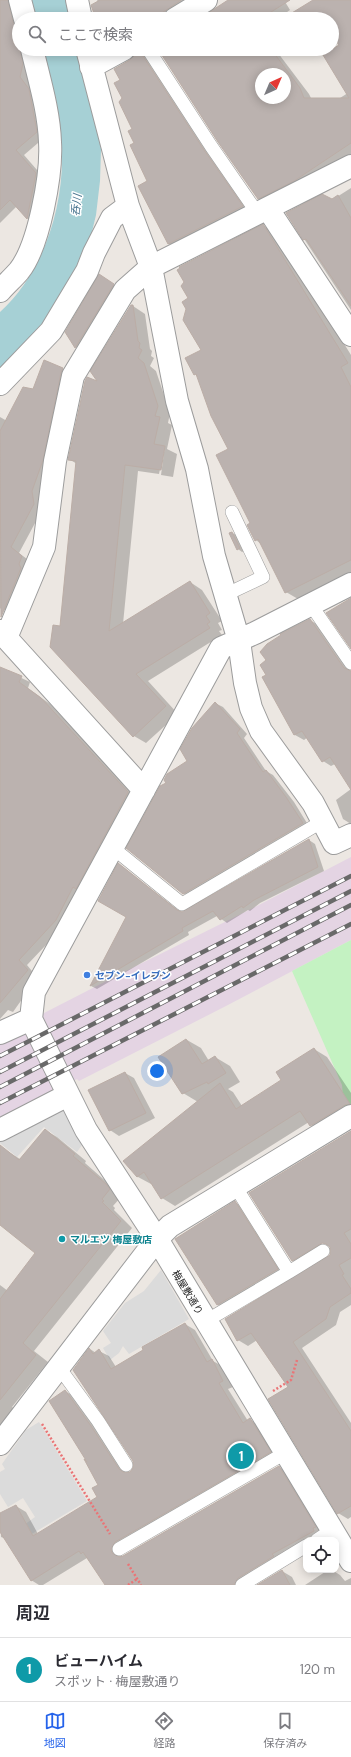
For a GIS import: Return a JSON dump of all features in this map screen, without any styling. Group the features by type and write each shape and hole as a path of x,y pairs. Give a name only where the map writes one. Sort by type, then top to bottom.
{"street":[{"path":"20,0 23,12"},
{"path":"77,0 80,12"},
{"path":"186,12 206,0"},
{"path":"3,282 20,270 30,248 42,215 47,180 50,142 44,99 34,56"},
{"path":"89,58 128,206 151,267 177,401 197,469 214,556 239,641 245,683 251,708 261,732 306,792 323,821 334,844 351,835"},
{"path":"144,790 3,634 44,547 55,461 73,376 125,290 151,267 263,212 351,166"},
{"path":"0,384 51,331 87,271 94,253 112,218 128,206"},
{"path":"263,212 351,335"},
{"path":"2,1030 31,1019 34,992 221,648 239,641 351,584"},
{"name":"梅屋敷通り","path":"31,1019 86,1130 157,1239 181,1292 206,1321 255,1402 285,1453 325,1535 351,1561"},
{"path":"0,1130 68,1095"},
{"path":"10,1437 30,1404 58,1366 157,1239 170,1226 351,1116"}],"lane":[{"path":"152,56 210,146 263,212"},
{"path":"225,595 263,577 232,512"},
{"path":"311,605 351,662"},
{"path":"113,848 182,904 323,821"},
{"path":"235,1186 289,1272"},
{"path":"206,1321 322,1251"},
{"path":"58,1366 98,1421 126,1465"},
{"path":"119,1549 285,1453"},
{"path":"242,1585 303,1548"}],"path":[{"path":"255,1402 291,1380 297,1360"},
{"path":"30,1404 141,1585"},
{"path":"128,1585 138,1579"}],"shaded area":[{"path":"351,857 351,940 79,1081 77,1079 0,1117 0,1039 46,1012"},
{"path":"51,1108 67,1112 82,1145 77,1152 44,1127 17,1157 0,1143 0,1138"},
{"path":"161,1270 189,1319 129,1354 123,1346 119,1353 110,1360 103,1348 111,1343 103,1331 125,1303 144,1291"},
{"path":"39,1422 87,1501 30,1535 24,1525 35,1517 23,1498 8,1507 0,1494 0,1472 5,1469 2,1464 26,1430"}],"green space":[{"path":"351,940 351,1104 344,1108 342,1085 292,971"}],"water":[{"path":"28,0 68,0 71,12 31,12"},
{"name":"呑川","path":"42,56 82,56 96,118 101,149 100,181 96,215 89,244 55,313 0,372 0,312 16,295 30,275 42,253 51,229 57,205 61,180 62,156 60,132"}],"building":[{"path":"0,0 8,0 12,18 12,56 21,56 23,63 20,77 29,89 37,132 16,150 36,173 27,219 10,200 0,210"},
{"path":"100,0 181,0 163,12 94,12 91,5"},
{"path":"228,0 290,0 271,12 210,12"},
{"path":"313,0 351,0 351,143 294,181 258,199 218,142 163,56 276,56 285,68 255,68 255,104 291,104 291,76 300,88 304,98 349,98 324,56 339,56 339,12 293,12"},
{"path":"134,56 143,56 204,150 243,206 168,244 138,186 147,181 130,145 134,143 128,131 132,129 119,102 122,98 114,83 120,80 114,69"},
{"path":"322,194 332,199 338,195 351,218 351,306 306,239 303,240 286,213"},
{"path":"263,224 348,363 341,367 351,387 351,560 285,593 258,539 255,541 247,525 250,523 216,455 228,449 211,416 196,374 194,375 185,358 201,350 183,320 186,309 182,302 188,298 181,286 184,282 177,270 180,268 179,267"},
{"path":"99,274 114,284 75,348 65,332"},
{"path":"131,305 133,305 138,341 140,343 139,348 142,350 138,358 144,363 158,406 155,416 160,417 154,444 165,446 161,470 125,465 109,631 190,581 210,613 206,616 210,622 207,624 210,628 136,674 166,706 133,737 50,647 53,625 60,626 76,461 68,460 85,381 87,377 97,381 90,371"},
{"path":"44,360 63,368 43,460 32,491 34,504 11,547 22,556 19,564 21,568 1,617 0,431 23,387 33,389"},
{"path":"232,532 240,548 237,550 229,533"},
{"path":"351,598 351,649 326,613"},
{"path":"310,619 344,668 351,671 351,790 330,757 322,762 302,731 294,735 262,677 266,675 260,665 266,660 260,652 267,644 281,635 280,634"},
{"path":"0,667 22,676 19,682 41,698 128,792 76,889 73,887 56,920 19,960 28,970 0,1003"},
{"path":"215,702 240,729 237,733 263,772 266,770 303,823 183,894 126,848 160,786 166,783 164,780 167,774 187,761 180,749 192,728"},
{"path":"309,839 318,867 254,900 243,908 242,906 220,920 213,911 182,928 183,931 90,986 126,917 98,901 118,863 177,910 182,912"},
{"path":"186,1039 202,1064 215,1056 226,1073 208,1084 207,1082 182,1094 158,1057"},
{"path":"314,1048 350,1104 345,1105 310,1126 300,1111 161,1199 144,1172 137,1177 123,1161 220,1083 236,1109 281,1080 276,1072"},
{"path":"125,1072 146,1113 109,1131 88,1090"},
{"name":"マルエツ 梅屋敷店","path":"45,1129 75,1154 73,1156 106,1184 110,1189 102,1199 104,1201 102,1202 121,1221 23,1343 36,1355 0,1400 0,1299 35,1253 0,1225 0,1145 19,1160"},
{"path":"351,1131 351,1229 344,1233 351,1244 351,1258 339,1265 344,1274 342,1275 351,1289 351,1293 330,1307 326,1319 293,1342 351,1431 351,1506 337,1514 268,1399 288,1387 251,1333 237,1341 225,1319 330,1255 330,1247 322,1243 292,1261 249,1193"},
{"path":"235,1201 278,1269 217,1305 175,1239"},
{"path":"185,1323 207,1362 212,1359 223,1381 219,1383 243,1423 250,1418 271,1452 115,1542 111,1549 112,1553 119,1557 123,1556 279,1466 316,1527 313,1528 314,1531 272,1554 274,1556 238,1578 234,1585 105,1585 83,1552 81,1554 79,1551 31,1581 0,1532 0,1513 16,1505 33,1536 97,1497 92,1488 98,1485 84,1459 87,1462 49,1401 65,1390 119,1469 123,1472 130,1472 133,1468 133,1461 73,1370 89,1348 93,1354 99,1349 111,1369 143,1350 142,1347"},
{"path":"282,1570 290,1585 257,1585"}],"railway":[{"path":"0,1056 351,876"},
{"path":"0,1072 351,891"},
{"path":"0,1087 351,905"},
{"path":"0,1103 351,924"}],"place":[{"name":"セブン-イレブン","path":"87,975"},
{"name":"マルエツ 梅屋敷店","path":"62,1239"},
{"name":"ビューハイム","path":"241,1456"}]}
